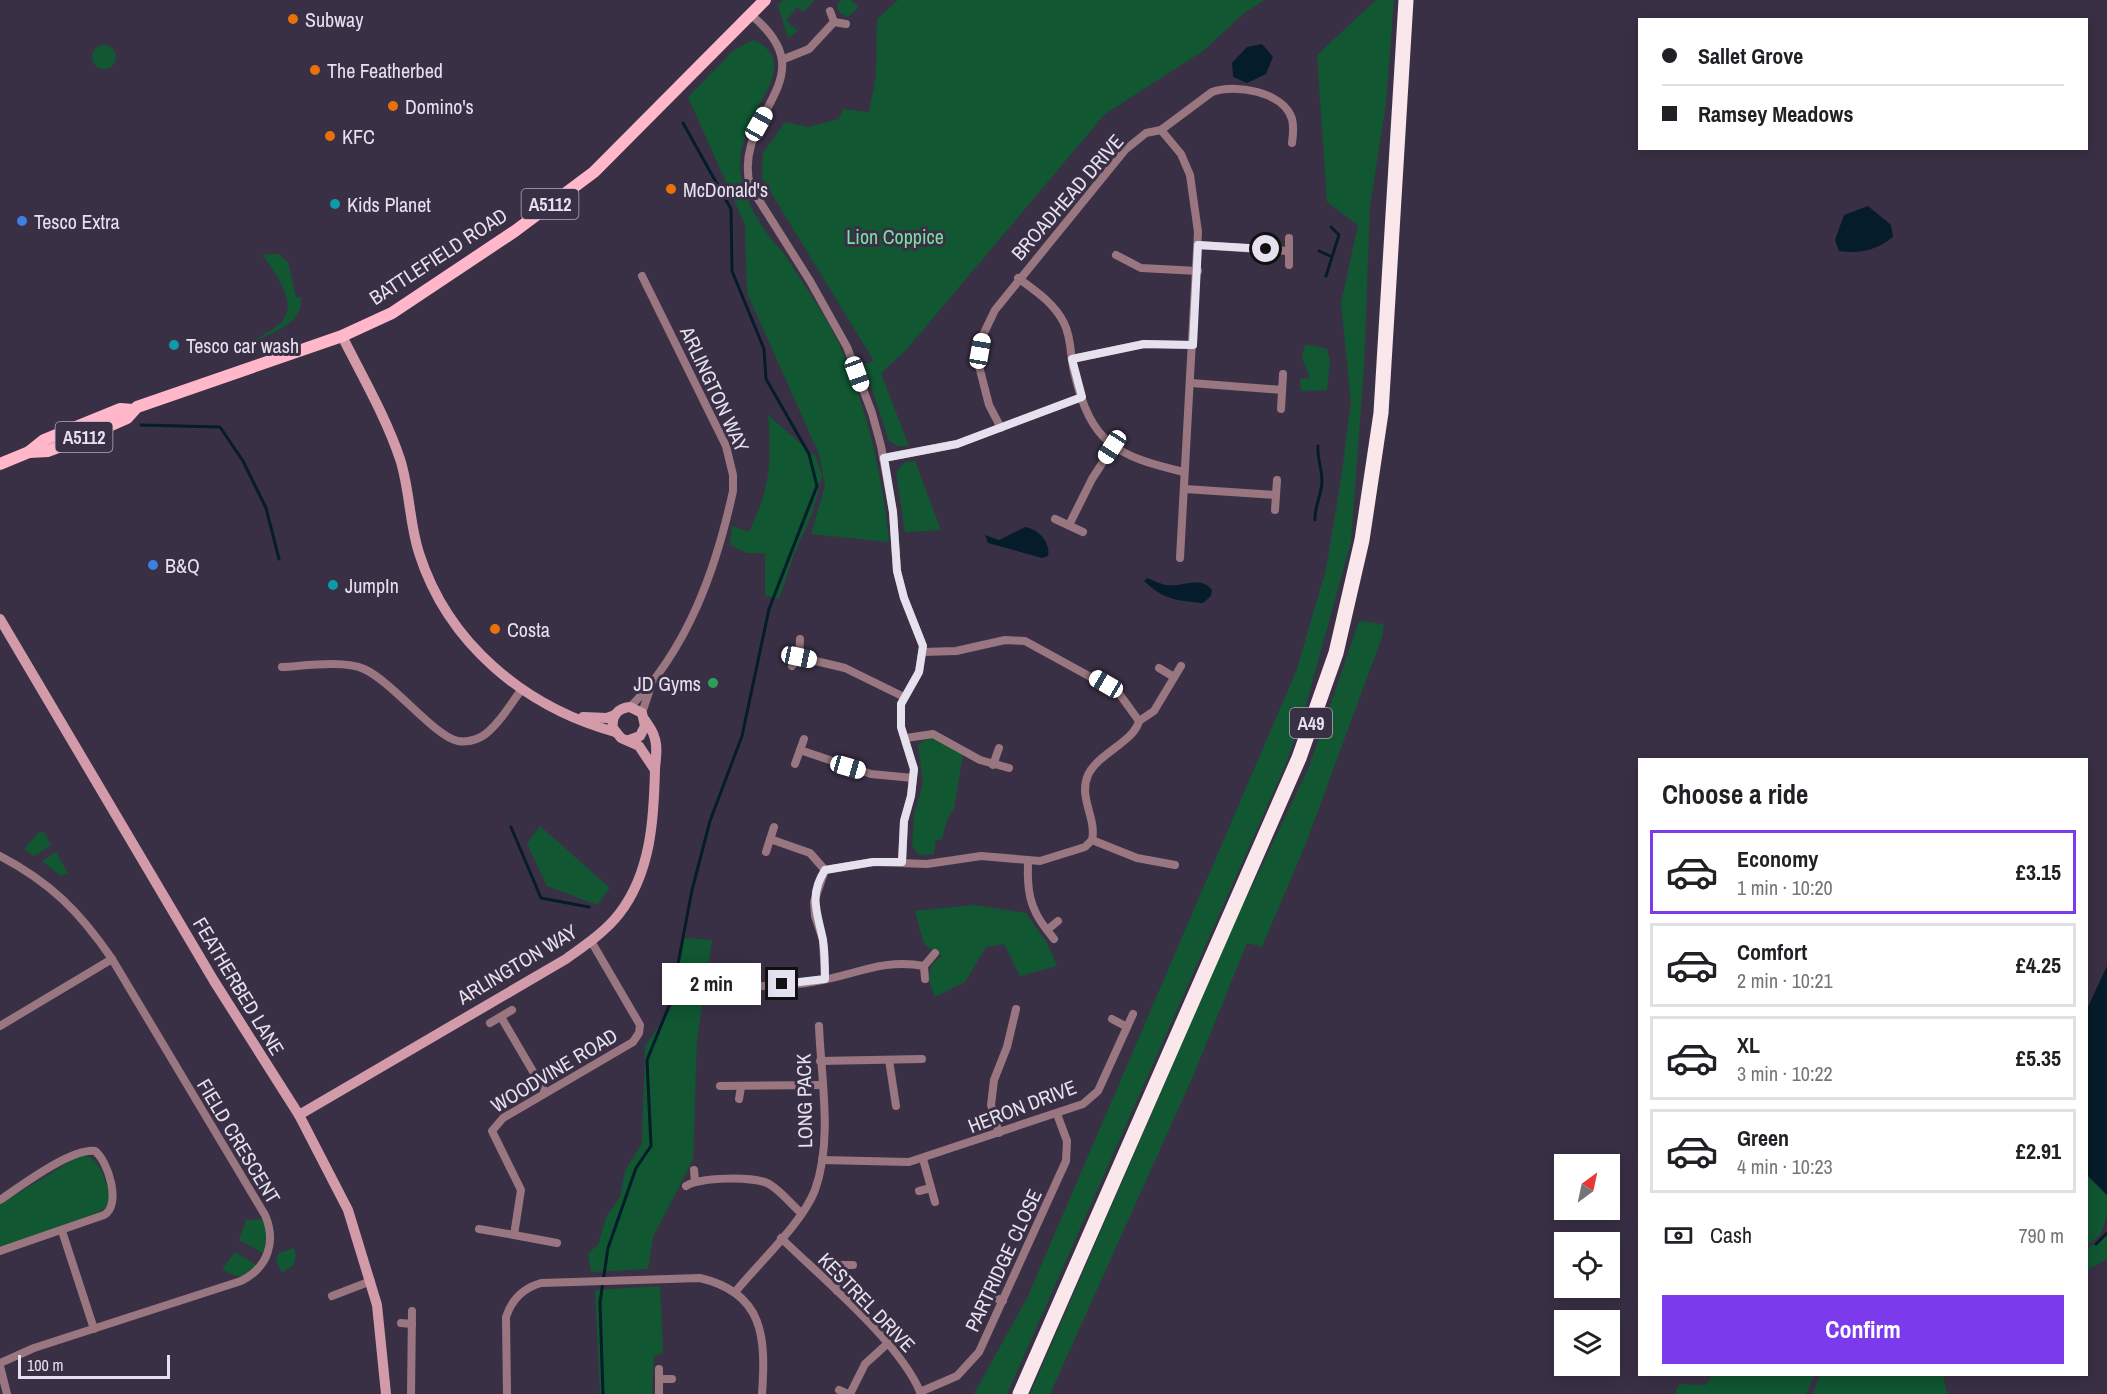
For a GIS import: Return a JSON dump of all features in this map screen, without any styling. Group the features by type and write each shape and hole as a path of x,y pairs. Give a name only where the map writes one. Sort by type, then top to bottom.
{"highway":[{"name":"A49","path":"1020,1394 1299,758 1336,653 1362,540 1381,413 1406,0"}],"main road":[{"name":"BATTLEFIELD ROAD","path":"0,464 29,452 44,440 120,409 133,410 342,336 392,313 515,231 594,172 765,0"}],"street":[{"path":"830,11 834,22"},
{"path":"751,15 770,32 784,59 780,82 750,144 746,164 748,176 756,199 810,281 847,347 872,413 884,458 893,512 897,571 904,598 920,636 923,652 919,672 904,697 900,713 912,760 913,778 904,821 902,862"},
{"path":"784,59 810,49 834,22"},
{"path":"834,22 846,24"},
{"name":"BROADHEAD DRIVE","path":"1001,428 982,384 980,351 987,324 1018,278 1098,186 1125,150 1146,133 1161,130 1212,92 1231,89 1262,94 1284,107 1292,120 1292,143"},
{"path":"1161,130 1180,154 1190,175 1197,212 1198,271 1180,558"},
{"path":"1289,238 1289,266"},
{"path":"1198,245 1288,251"},
{"path":"1116,255 1140,268 1198,271"},
{"name":"ARLINGTON WAY","path":"577,717 607,718 615,715 619,710 630,707 652,685 682,639 698,605 730,502 733,476 726,446 642,276"},
{"path":"1018,278 1056,309 1069,336 1072,359 1082,397 1100,435 1112,447 1132,458 1184,472"},
{"name":"ARLINGTON WAY","path":"342,336 400,458 411,521 431,585 452,620 479,654 522,689 546,705 615,732 621,738 639,746 655,770"},
{"path":"1072,359 1144,344 1193,345"},
{"path":"1281,409 1283,374"},
{"path":"1191,383 1282,390"},
{"path":"884,458 957,444 1082,397"},
{"path":"1069,525 1092,479 1112,447"},
{"path":"1275,510 1277,480"},
{"path":"1185,489 1276,495"},
{"path":"1055,519 1083,532"},
{"name":"FEATHERBED LANE","path":"0,619 198,956 299,1115 348,1210 371,1281 385,1364 386,1394"},
{"path":"792,666 799,657 800,639"},
{"path":"923,652 956,651 1005,640 1025,640 1112,688 1130,706 1139,721"},
{"path":"799,657 845,668 904,697"},
{"path":"825,870 873,862 943,862 981,856 1028,862 1051,858 1085,847 1092,840 1093,828 1084,794 1087,778 1097,762 1136,729 1139,721 1155,711 1181,666"},
{"path":"282,667 361,667 376,675 405,698 440,731 458,741 477,739 490,730 522,689"},
{"path":"1159,668 1174,677"},
{"name":"ARLINGTON WAY","path":"629,740 644,731 644,717 652,685"},
{"path":"630,707 644,717"},
{"path":"615,715 612,724 615,732"},
{"name":"ARLINGTON WAY","path":"299,1115 564,960 618,916 633,893 650,843 656,796 654,735 644,717"},
{"path":"906,738 933,734 962,752 993,765 1009,768"},
{"path":"795,764 804,739"},
{"path":"993,765 999,748"},
{"path":"800,750 871,774 913,778"},
{"path":"766,852 774,826"},
{"path":"770,838 810,854 825,870"},
{"path":"1092,840 1137,858 1175,865"},
{"name":"FIELD CRESCENT","path":"0,856 39,879 69,904 88,924 112,959 265,1215 270,1228 271,1240 269,1251 260,1269 241,1281 34,1348 0,1364 8,1394"},
{"path":"1028,862 1029,900 1034,912 1054,939"},
{"path":"825,870 814,902 815,916 823,940 825,979"},
{"path":"1047,930 1058,921"},
{"name":"WOODVINE ROAD","path":"514,1235 521,1190 492,1131 502,1118 633,1042 639,1034 640,1025 591,940"},
{"path":"925,979 924,966 935,953"},
{"path":"0,1026 112,959"},
{"path":"747,987 854,974 883,963 904,962 924,966"},
{"path":"999,1133 991,1105 994,1080 1007,1047 1016,1009"},
{"path":"490,1023 512,1010"},
{"name":"HERON DRIVE","path":"822,1160 895,1163 923,1159 1083,1104 1098,1091 1133,1014"},
{"path":"501,1017 545,1092"},
{"path":"1112,1019 1127,1027"},
{"name":"LONG PACK","path":"736,1291 801,1213 814,1191 822,1160 824,1135 819,1026"},
{"path":"820,1061 922,1059"},
{"path":"889,1060 897,1106"},
{"path":"720,1086 822,1085"},
{"path":"739,1099 741,1087"},
{"name":"PARTRIDGE CLOSE","path":"921,1393 957,1376 966,1369 979,1352 1066,1161 1067,1141 1057,1114"},
{"path":"0,1200 72,1156 95,1151 101,1158 115,1196 112,1208 104,1215 0,1251"},
{"path":"923,1159 935,1202"},
{"path":"694,1170 695,1181"},
{"path":"686,1186 695,1181 763,1181 771,1185 801,1213"},
{"path":"920,1191 931,1188"},
{"path":"479,1229 557,1243"},
{"path":"62,1231 94,1329"},
{"name":"KESTREL DRIVE","path":"781,1238 837,1291 887,1344 905,1364 921,1393"},
{"path":"829,1265 853,1265"},
{"path":"837,1291 842,1280 841,1265"},
{"path":"507,1394 506,1317 510,1305 527,1287 541,1283 700,1278 721,1282 736,1291 757,1318 762,1335 762,1394"},
{"path":"332,1296 371,1281"},
{"path":"991,1296 1003,1301"},
{"path":"411,1394 412,1311"},
{"path":"401,1323 412,1324"},
{"path":"839,1390 849,1394 866,1364 887,1344"},
{"path":"659,1369 659,1394"},
{"path":"659,1379 672,1378"}],"green space":[{"path":"783,0 814,0 804,12 797,7 786,21 798,31 788,38 778,5"},
{"path":"841,0 851,0 859,7 848,17 840,13 837,5"},
{"name":"Lion Coppice","path":"898,0 1264,0 1243,14 1203,51 1105,114 906,350 881,373 909,446 898,446 889,441 864,364 874,361 762,178 763,153 785,122 808,127 839,119 843,109 869,112 876,76 877,19"},
{"path":"1376,0 1394,0 1386,103 1370,207 1364,367 1351,542 1302,719 1284,768 1007,1394 974,1394 1028,1296 1297,669 1326,569 1351,402 1341,303 1358,225 1327,202 1317,55"},
{"path":"753,40 766,48 772,57 774,67 768,89 750,122 741,152 743,186 760,223 783,252 816,302 844,355 853,377 873,447 883,494 889,542 811,534 825,486 819,454 747,293 745,225 688,97 734,50"},
{"path":"104,45 109,46 115,52 115,62 109,68 104,69 99,68 93,62 92,57 93,52 99,46"},
{"path":"278,254 288,262 296,297 301,298 300,307 292,321 277,331 252,342 277,326 287,312 286,295 263,255"},
{"path":"1305,344 1327,349 1330,361 1327,390 1301,391 1300,379 1310,378 1302,358"},
{"path":"768,415 816,457 822,476 812,514 794,554 779,599 765,595 765,553 747,553 730,545 732,526 749,532 761,502 768,475 770,447"},
{"path":"915,461 941,530 905,532 896,472 905,462"},
{"path":"1359,621 1384,624 1382,637 1306,843 1262,947 1247,943 1194,1074 1050,1394 1030,1394 1233,926 1309,767"},
{"path":"929,737 937,738 963,755 954,809 948,817 942,839 936,840 934,854 919,855 912,847 914,814 923,783 918,745"},
{"path":"540,826 610,888 597,905 547,886 527,844"},
{"path":"39,832 44,832 51,845 34,856 24,849"},
{"path":"56,852 68,873 61,876 42,861"},
{"path":"975,905 1026,913 1047,943 1057,966 1020,976 1004,944 986,947 965,982 935,997 929,981 931,965 942,956 924,944 915,911"},
{"path":"684,938 712,940 697,1039 693,1160 653,1237 648,1269 591,1272 588,1253 598,1245 606,1217 620,1197 625,1171 642,1143 645,1046 672,1007"},
{"path":"81,1155 93,1159 103,1175 110,1195 106,1207 97,1213 0,1247 0,1204"},
{"path":"2088,1177 2107,1195 2105,1224 2099,1236 2088,1243"},
{"path":"262,1219 266,1235 263,1253 239,1240 246,1220"},
{"path":"2107,1234 2107,1259 2088,1269 2088,1248"},
{"path":"294,1248 296,1256 293,1266 282,1272 276,1262 279,1253"},
{"path":"235,1252 256,1265 240,1277 222,1270"},
{"path":"660,1286 663,1353 654,1356 652,1394 600,1394 595,1290"},
{"path":"1712,1376 1814,1376 1806,1394 1675,1394 1679,1384 1706,1385"},
{"path":"1819,1376 1943,1376 1947,1394 1813,1394"}],"water":[{"path":"1262,44 1273,57 1266,74 1247,83 1233,77 1232,63 1247,47"},
{"path":"1868,206 1891,225 1893,237 1868,250 1839,251 1835,240 1844,215"},
{"path":"1025,527 1043,537 1048,546 1048,556 1042,558 988,543 985,535 999,540"},
{"path":"1147,578 1166,585 1202,583 1212,590 1211,596 1203,603 1170,598 1144,581"},
{"path":"2107,966 2107,1195 2088,1176 2088,1007"}],"waterway":[{"path":"603,1394 600,1302 608,1248 636,1168 651,1146 647,1060 671,1001 692,890 710,821 742,736 769,609 817,486 809,454 766,379 764,349 732,271 731,209 683,123"},
{"path":"1326,276 1339,235 1331,227"},
{"path":"1319,251 1330,256"},
{"path":"141,425 220,427 243,461 266,508 279,559"},
{"path":"1315,520 1322,481 1318,446"},
{"path":"511,827 541,898 589,907"},
{"path":"2096,1244 2107,1233"}],"place":[{"name":"Subway","path":"293,19"},
{"name":"The Featherbed","path":"315,70"},
{"name":"Domino's","path":"393,106"},
{"name":"KFC","path":"330,136"},
{"name":"McDonald's","path":"671,189"},
{"name":"Kids Planet","path":"335,204"},
{"name":"Tesco Extra","path":"22,221"},
{"name":"Tesco car wash","path":"174,345"},
{"name":"B&Q","path":"153,565"},
{"name":"JumpIn","path":"333,585"},
{"name":"Costa","path":"495,629"},
{"name":"JD Gyms","path":"713,683"}],"route":[{"path":"782,984 825,979 823,940 815,916 814,902 825,870 873,862 902,862 904,821 911,796 914,769 901,727 900,713 904,697 915,681 922,664 923,646 904,598 897,571 893,512 884,458 957,444 1082,397 1073,370 1072,359 1144,344 1193,345 1198,245 1266,249"}]}
